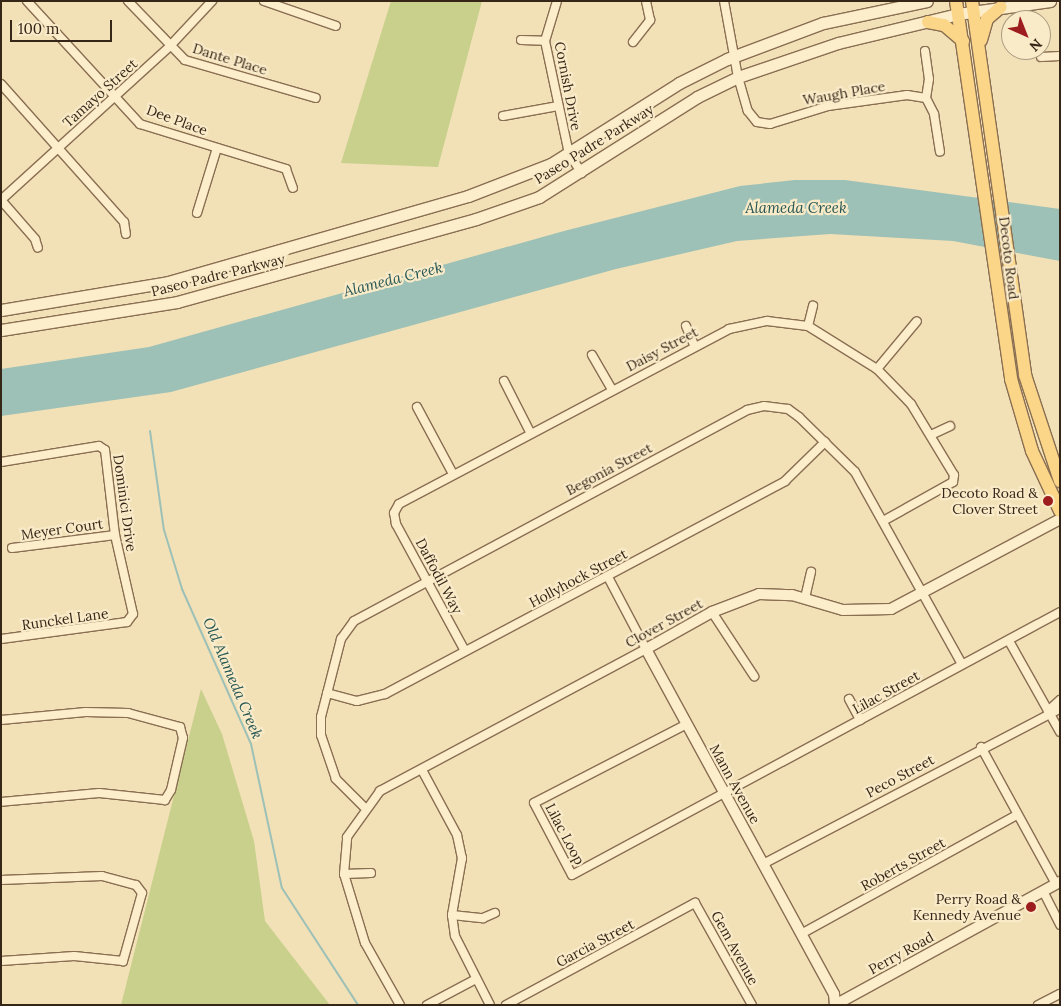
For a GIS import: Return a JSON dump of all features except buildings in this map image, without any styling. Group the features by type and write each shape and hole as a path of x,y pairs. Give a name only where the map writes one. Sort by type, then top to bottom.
{"main road":[{"name":"Paseo Padre Parkway","path":"1,310 168,282 468,196 569,154 679,83 734,57 823,23 927,1"},
{"name":"Paseo Padre Parkway","path":"1,330 177,302 254,284 476,219 538,197 582,173 697,97 738,77 838,44 928,22 957,7 1001,7 1050,1"},
{"name":"Decoto Road","path":"973,6 999,177 1025,376 1060,481"},
{"name":"Decoto Road","path":"957,7 983,174 997,281 1021,416 1060,511"},
{"path":"979,47 984,25 1001,7"},
{"path":"928,22 944,25 963,41"}],"street":[{"name":"Dee Place","path":"27,1 140,124 286,169 293,188"},
{"name":"Dante Place","path":"128,1 185,60 316,98"},
{"name":"Tamayo Street","path":"1,200 170,46 212,1"},
{"path":"264,1 336,26"},
{"name":"Cornish Drive","path":"557,1 544,41 569,154 582,173"},
{"path":"633,42 650,20 646,1"},
{"name":"Waugh Place","path":"724,1 738,77 748,110 757,122 770,124 828,106 907,95 926,98"},
{"path":"521,40 544,41"},
{"path":"925,51 930,79 926,98 934,114 940,152"},
{"path":"1,84 124,222 126,234"},
{"path":"503,116 558,106"},
{"path":"197,213 217,148"},
{"path":"1,200 35,239 38,248"},
{"path":"808,326 813,306"},
{"name":"Daisy Street","path":"394,513 399,504 694,345 729,329 767,321 808,326 877,369 911,404 931,436 954,476 953,482 885,520"},
{"path":"877,369 917,321"},
{"path":"686,326 694,345"},
{"path":"592,355 612,389"},
{"path":"504,381 530,432"},
{"name":"Begonia Street","path":"364,807 336,778 325,754 321,717 341,640 354,620 747,410 764,406 788,409 855,472 885,520 962,664"},
{"path":"417,407 453,474"},
{"path":"931,436 950,426"},
{"name":"Hollyhock Street","path":"327,693 357,701 385,694 608,577 785,481 825,442"},
{"name":"Dominici Drive","path":"1,462 99,446 105,450 115,535 132,618"},
{"name":"Daffodil Way","path":"394,513 465,651"},
{"name":"Clover Street","path":"400,1005 365,943 344,874 347,837 364,807 380,791 712,612 759,594 805,598 843,610 872,612 923,593 1060,519"},
{"name":"Meyer Court","path":"12,548 115,535"},
{"path":"805,598 811,572"},
{"name":"Mann Avenue","path":"608,577 834,994 835,1005"},
{"path":"712,612 744,666 754,676"},
{"name":"Lilac Street","path":"725,794 1060,612"},
{"name":"Runckel Lane","path":"1,639 35,638 132,618"},
{"path":"1009,641 1060,732"},
{"path":"849,699 860,720"},
{"name":"Peco Street","path":"1048,712 1060,700"},
{"name":"Peco Street","path":"764,864 981,747 1048,712 1060,709"},
{"path":"1,720 86,712 128,713 180,727 184,738 172,790 164,800 99,793 1,802"},
{"name":"Lilac Loop","path":"686,724 534,803 572,875 725,794"},
{"path":"981,747 1017,815 1058,883"},
{"path":"422,770 457,835 462,858 452,915 455,936 490,1005"},
{"name":"Roberts Street","path":"801,934 1017,815"},
{"path":"344,874 371,874"},
{"path":"1,880 102,876 136,885 142,893 123,961 74,956 1,961"},
{"name":"Perry Road","path":"835,1005 1058,883"},
{"path":"1043,891 1060,925"},
{"name":"Garcia Street","path":"506,1005 695,903"},
{"name":"Gem Avenue","path":"695,903 752,1005"},
{"path":"452,915 483,918 495,913"},
{"path":"427,1005 476,980"},
{"path":"1043,1004 1060,994"}],"green space":[{"path":"391,1 482,1 438,167 341,163"},
{"path":"201,689 222,734 254,841 265,921 330,1005 121,1005"}],"water":[{"name":"Alameda Creek","path":"795,180 845,180 1060,209 1060,261 953,241 830,234 737,241 616,269 171,392 1,416 1,369 149,347 564,231 740,186"}],"waterway":[{"name":"Old Alameda Creek","path":"150,431 164,530 182,589 251,744 282,888 358,1005"}],"place":[{"name":"Decoto Road & Clover Street","path":"1048,501"},
{"name":"Perry Road & Kennedy Avenue","path":"1031,907"}]}
